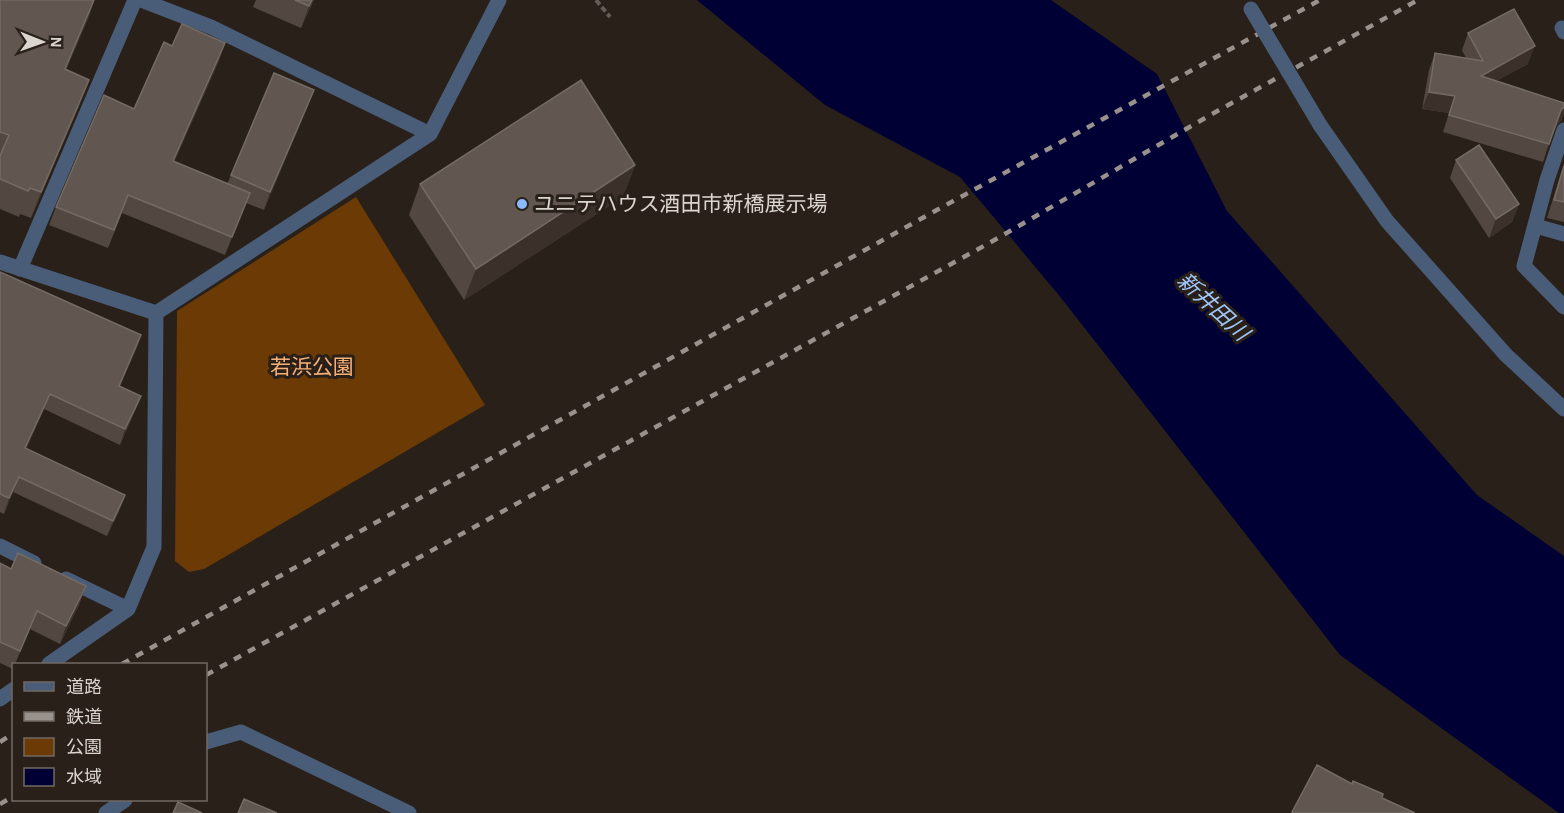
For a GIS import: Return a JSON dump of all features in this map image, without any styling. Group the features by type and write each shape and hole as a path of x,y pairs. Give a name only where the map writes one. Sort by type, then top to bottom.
{"street":[{"path":"20,269 135,0"},
{"path":"141,0 211,27 430,134"},
{"path":"156,313 430,134 499,0"},
{"path":"1248,5 1320,125 1388,221 1506,355 1564,409"},
{"path":"1564,130 1547,180 1524,266 1564,308"},
{"path":"1536,226 1564,234"},
{"path":"0,262 156,313"},
{"path":"50,663 128,609 154,547 156,313"},
{"path":"0,546 128,609"},
{"path":"207,742 241,732 409,813"},
{"path":"106,813 124,801"}],"path":[{"path":"596,0 610,17"}],"green space":[{"name":"若浜公園","path":"356,197 485,405 204,569 189,572 175,561 177,311"}],"water":[{"name":"新井田川","path":"697,0 1051,0 1157,74 1227,211 1477,495 1564,556 1564,813 1559,813 1340,655 1062,299 960,177 825,105"}],"building":[{"path":"0,0 94,0 65,69 89,80 41,192 30,188 28,191 0,179 0,156 9,135 0,132"},
{"path":"295,0 312,0 309,6"},
{"path":"1514,9 1535,46 1481,76 1564,103 1549,144 1449,115 1455,96 1429,92 1435,53 1483,61 1468,33"},
{"path":"182,24 225,43 173,161 250,193 232,237 128,195 114,230 56,207 104,95 134,109 164,42 172,46"},
{"path":"274,73 314,90 270,192 231,175"},
{"path":"581,80 635,165 476,269 420,184"},
{"path":"1479,145 1519,204 1496,219 1456,160"},
{"path":"1564,166 1564,202 1554,200"},
{"path":"0,272 141,335 119,386 141,396 125,429 50,394 25,448 125,495 113,521 19,477 9,498 0,494"},
{"path":"18,553 86,586 66,626 37,611 20,651 0,642 0,563 11,569"},
{"path":"1317,765 1352,784 1353,781 1383,794 1382,798 1415,813 1293,813"},
{"path":"244,799 277,813 238,813"},
{"path":"178,802 202,813 173,813"}],"railway":[{"path":"124,663 926,216 1320,0"},
{"path":"207,674 991,242 1212,114 1418,0"},
{"path":"0,742 12,734"},
{"path":"0,804 12,797"}],"place":[{"name":"ユニテハウス酒田市新橋展示場","path":"522,204"}]}
